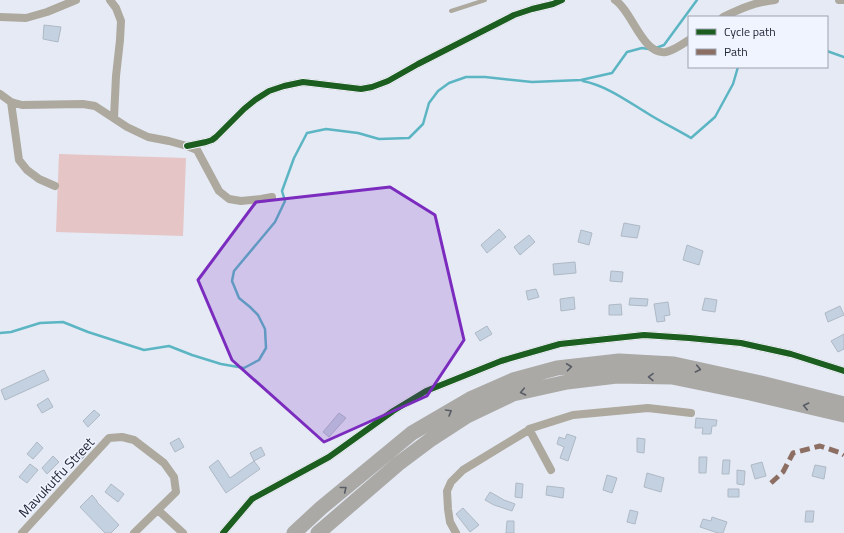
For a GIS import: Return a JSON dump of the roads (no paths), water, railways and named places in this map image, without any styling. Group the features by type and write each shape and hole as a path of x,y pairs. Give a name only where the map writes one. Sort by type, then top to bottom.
{"highway":[{"path":"288,533 321,508 412,433 472,398 513,380 557,368 619,361 674,364 761,383 844,404"},
{"path":"318,533 398,464 430,440 467,416 513,394 568,382 617,376 672,378 750,393 844,415"},
{"path":"330,533 398,464"},
{"path":"294,533 321,508"}],"street":[{"path":"0,17 26,18 47,12 76,0"},
{"path":"110,0 116,8 121,21 114,118"},
{"path":"187,146 212,140 244,109 269,91 303,82 361,89 372,87 388,81 514,15 562,0"},
{"path":"615,0 619,2 627,12 649,46 654,49 667,52 688,41"},
{"path":"725,16 748,5 775,0"},
{"path":"839,0 844,0"},
{"path":"0,94 11,102 22,105 83,104 95,106 127,127 148,137 187,146 197,150 219,191 229,199 241,201 272,197"},
{"path":"11,102 19,160 27,170 39,179 56,186"},
{"path":"223,533 252,499 329,457 393,411 426,391 501,361 560,344 644,335 689,338 741,343 791,354 844,371"},
{"path":"456,533 450,522 448,509 447,492 451,482 463,470 529,429 573,415 648,408 691,413"},
{"path":"529,429 551,470"},
{"name":"Mavukutfu Street","path":"22,533 109,438 122,437 134,440 164,463 174,477 176,492 158,510"},
{"path":"134,533 158,510 183,533"}],"lane":[{"path":"451,11 485,0"}],"waterway":[{"path":"656,48 664,45 697,0"},
{"path":"0,333 11,332 40,323 63,322 88,332 144,350 169,346 221,364 244,368 259,360 266,348 265,329 258,315 239,298 232,281 234,271 275,222 285,201 282,191 294,158 307,133 326,129 358,133 379,139 409,138 423,124 429,103 438,91 449,83 466,77 485,77 532,82 581,80 612,73 627,52 642,48 649,49"},
{"path":"828,51 844,57"},
{"path":"583,81 609,90 691,138 715,117 733,84 738,68"}]}
